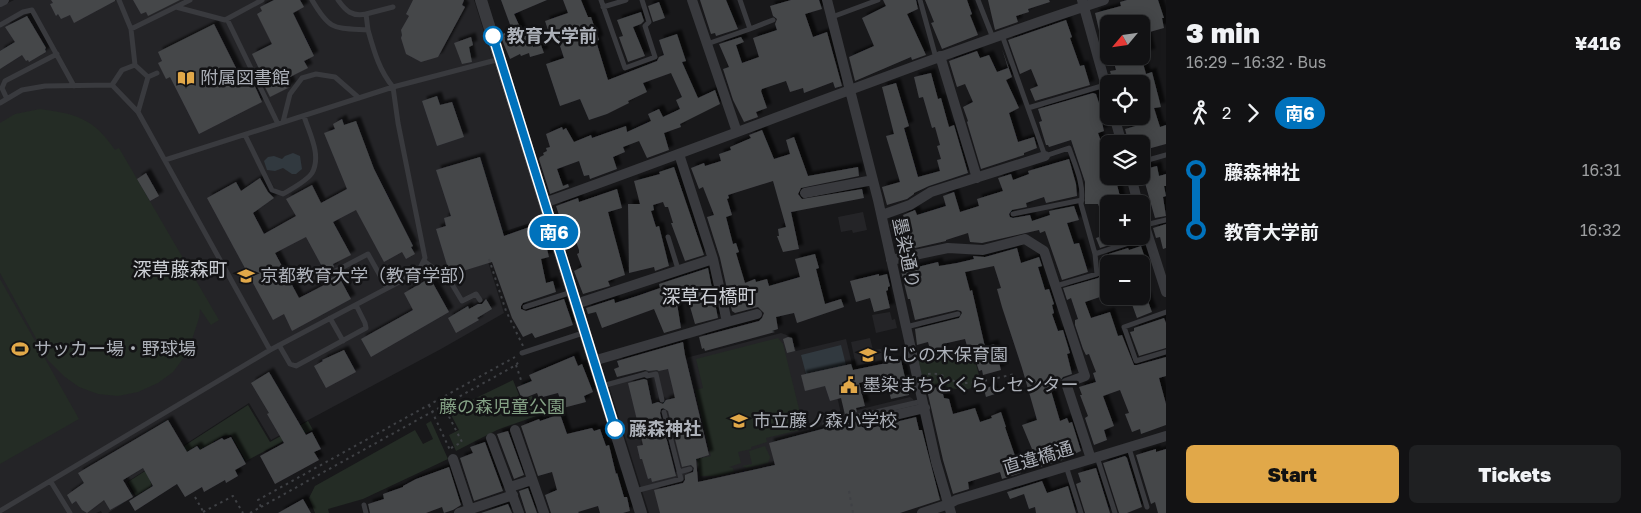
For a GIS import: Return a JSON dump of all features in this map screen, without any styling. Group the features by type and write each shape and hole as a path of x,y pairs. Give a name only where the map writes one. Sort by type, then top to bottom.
{"street":[{"path":"0,2 4,0"},
{"path":"481,0 641,513"},
{"path":"692,0 737,132"},
{"name":"墨染通り","path":"826,0 882,215 936,462 950,509"},
{"path":"544,203 851,91 938,57 998,37 1083,3 1104,0"},
{"path":"1083,3 1102,75"},
{"path":"938,57 977,178"},
{"path":"838,90 851,91"},
{"path":"678,154 713,259 727,322"},
{"path":"882,215 910,205 931,192 1045,156"},
{"path":"805,193 873,180"},
{"path":"891,260 948,248 984,250 1025,239 1044,251 1085,376 1066,383 1094,458"},
{"path":"1150,243 1166,292"},
{"path":"574,298 713,259"},
{"path":"593,361 757,314"},
{"path":"866,422 924,404"},
{"path":"515,430 544,513"},
{"name":"直違橋通","path":"922,513 950,509 956,500 1166,436"},
{"path":"491,438 519,513"},
{"path":"451,454 466,512 532,480"}],"lane":[{"path":"119,0 131,29 135,65 148,77"},
{"path":"131,29 190,0"},
{"path":"176,7 225,20 262,0"},
{"path":"312,0 321,16 334,28 368,30"},
{"path":"338,0 350,14 357,16 393,7"},
{"path":"601,0 625,68 656,57 645,26 649,22 642,0"},
{"path":"604,7 626,0"},
{"path":"740,0 750,29"},
{"path":"831,17 878,0"},
{"path":"920,0 938,57"},
{"path":"978,0 998,37 1028,108 1045,156 1069,148 1077,172 1081,204 1095,254 1097,274 1056,286"},
{"path":"0,26 23,12 32,10 74,86"},
{"path":"0,511 270,350 418,272 425,258 398,123 393,87 384,77 377,59 368,30 366,14"},
{"path":"227,19 280,123"},
{"path":"707,44 773,20"},
{"path":"7,99 2,88 5,81 57,54"},
{"path":"165,160 393,87 500,59"},
{"path":"112,85 122,70 135,65"},
{"path":"138,112 148,77 157,72"},
{"path":"280,123 290,94 302,78 316,74 335,77 359,98"},
{"path":"0,103 22,90 45,86 112,85 138,112 270,350"},
{"path":"1028,108 1100,86"},
{"path":"245,134 272,190 283,194 312,174 316,153 304,116"},
{"path":"1150,159 1166,155"},
{"path":"1013,214 1082,200"},
{"path":"1150,224 1166,220"},
{"path":"668,237 678,269"},
{"path":"1095,254 1123,245"},
{"path":"326,276 368,254 387,288"},
{"path":"424,261 450,281 462,301 476,294 480,300"},
{"path":"525,307 574,298"},
{"path":"279,345 290,364 296,366 343,341 366,328 356,304"},
{"path":"1166,312 1124,327 1136,361 1166,352"},
{"path":"906,327 958,314"},
{"path":"330,318 343,341"},
{"path":"524,353 584,332"},
{"path":"601,386 646,374 647,376 656,374 662,400"},
{"path":"825,424 924,404"},
{"path":"634,491 681,479 664,412"},
{"path":"1129,448 1147,507"},
{"path":"1094,458 1115,513"},
{"path":"1066,466 1081,513"},
{"path":"679,472 690,469"},
{"path":"51,482 70,513"},
{"path":"364,505 366,513"}],"path":[{"path":"489,259 506,311 524,353"},
{"path":"250,513 516,365 524,353"},
{"path":"262,506 258,500 524,353"},
{"path":"516,365 521,380"},
{"path":"917,375 938,373 959,383 969,383 1015,374"},
{"path":"429,405 451,454 462,442 440,399"},
{"path":"849,491 854,513"},
{"path":"194,497 203,513 233,496 243,513"}],"shaded area":[{"name":"京都教育大学（教育学部）","path":"14,0 474,0 543,219 481,239 504,313 271,440 249,403 127,482 134,496 108,513 102,513 101,511 96,513 0,513 0,7"},
{"path":"293,153 300,156 302,169 296,174 292,174 283,168 275,171 267,170 264,161 268,157 274,156 282,159"},
{"path":"863,212 867,230 853,233 852,230 841,232 838,217"},
{"name":"にじの木保育園","path":"890,312 892,320 895,319 897,328 876,333 872,315"},
{"name":"市立藤ノ森小学校","path":"781,333 792,337 796,351 846,339 853,368 832,373 841,414 910,397 916,406 828,429 839,477 681,513 649,513 608,383 641,373 655,366"},
{"name":"にじの木保育園","path":"870,338 873,350 881,349 883,360 856,366 851,342"},
{"path":"841,345 846,365 806,374 801,355"}],"green space":[{"path":"40,109 64,113 83,119 99,131 115,150 119,148 219,320 211,325 200,309 188,352 173,372 158,383 138,392 118,396 98,394 79,387 65,377 48,360 0,273 0,123 15,114"},
{"name":"サッカー場・野球場","path":"0,279 79,419 0,464"},
{"path":"778,338 783,344 804,429 766,438 767,442 738,452 741,463 729,467 733,468 734,472 717,476 700,476 697,459 711,456 695,390 703,388 696,359"},
{"path":"971,346 982,386 963,390 950,388 951,392 946,392 944,385 939,384 924,387 918,358"},
{"name":"藤の森児童公園","path":"513,380 521,400 532,396 539,415 497,430 456,451 449,435 459,430 449,411"},
{"path":"248,405 270,442 308,421 313,430 306,433 303,431 246,461 231,435 223,436 213,442 217,450 204,456 198,445 172,461 167,469 150,481 152,486 136,496 128,482"},
{"path":"431,421 448,459 363,499 328,509 329,513 315,513 309,498 315,486 415,430 423,444 433,439 426,424"},
{"path":"765,446 770,457 768,463 747,468 742,466 752,464 749,451"}],"building":[{"path":"51,0 115,1 74,23 70,15 61,19 58,14 56,16 50,4 53,3"},
{"path":"133,0 180,0 148,16 146,12 141,14"},
{"path":"274,0 300,0 304,7 293,13 314,56 304,61 308,68 288,78 290,87 270,97 252,54 272,44 257,14 262,11 260,7"},
{"path":"413,0 464,0 462,5 465,7 438,57 421,62 406,54 401,38 401,30 409,16 406,14"},
{"path":"501,0 547,0 514,14 524,36 529,35 533,47 541,45 544,53 530,57 529,53 521,56 520,54 510,59 500,35 512,30"},
{"path":"563,0 581,0 588,17 591,17 599,40 596,41 608,80 657,61 659,57 664,55 659,40 677,34 686,61 682,62 698,98 715,90 720,104 680,124 681,127 664,133 669,150 647,158 639,141 623,147 625,152 613,157 617,169 590,179 589,175 584,176 579,161 557,169 563,186 568,184 569,187 550,194 539,159 547,151 546,148 550,147 546,134 562,127 563,130 566,128 574,142 591,135 592,138 626,126 627,132 651,121 648,114 659,109 663,117 680,109 676,100 682,97 671,73 643,83 647,92 607,114 589,120 580,99 560,106 546,64 564,58 557,37 551,39 545,21 568,13"},
{"path":"700,0 726,0 738,29 716,36 715,33 711,34"},
{"path":"791,0 819,0 822,9 805,14 813,37 827,32 842,86 835,88 833,82 804,93 803,88 790,92 786,81 762,89 767,108 756,112 758,117 744,122 733,100 723,69 729,67 719,44 741,37 744,42 736,45 742,63 759,57 753,38 777,30 775,24 777,19 773,16 770,6"},
{"path":"883,0 916,0 918,9 907,14 926,55 912,60 911,57 855,81 849,57 874,46 862,18 886,6"},
{"path":"925,0 967,0 972,14 970,15 978,35 942,49 931,23 934,22"},
{"path":"988,0 1049,0 1050,2 1028,9 1029,12 1016,16 1018,22 995,30"},
{"path":"1127,0 1158,0 1164,18 1162,18 1164,28 1150,32 1150,15 1100,15 1100,35 1095,13 1121,6 1120,2"},
{"path":"659,2 665,18 653,22 648,6"},
{"path":"641,12 644,21 633,27 645,56 628,62 619,37 623,36 617,20"},
{"path":"27,16 46,48 46,52 29,62 22,55 0,69 0,51 15,42 5,27"},
{"path":"1066,20 1080,66 1084,65 1090,85 1035,101 1030,89 1038,86 1031,69 1020,74 1008,40"},
{"name":"附属図書館","path":"214,24 245,86 253,82 262,102 199,134 170,77 166,79 158,63 162,61 158,52"},
{"path":"471,37 473,45 469,47 472,62 462,64 454,43"},
{"path":"1002,49 1012,77 1006,80 1019,108 1009,113 1018,142 1034,137 1037,148 1024,153 1024,155 981,169 963,107 973,102 965,84 957,87 949,61 977,51 980,58 989,55 997,72 1008,68"},
{"path":"1115,65 1144,65 1146,74 1152,72 1161,107 1154,108 1160,127 1166,125 1166,144 1150,148 1150,135 1127,135 1125,129 1139,125 1150,125 1150,75 1111,75 1110,71 1116,70"},
{"path":"931,73 938,99 941,98 949,127 954,125 968,173 929,186 914,193 907,199 887,205 882,187 900,182 886,136 894,134 882,87 896,83 909,126 904,128 918,177 940,171 937,160 941,159 937,146 940,145 935,127 932,128 923,97 919,98 914,77"},
{"path":"1093,93 1096,94 1100,106 1100,125 1103,125 1104,131 1098,133 1100,139 1100,185 1117,185 1120,195 1100,195 1100,209 1098,204 1085,204 1085,182 1071,140 1049,147 1046,145 1039,122 1042,121 1038,109"},
{"path":"437,96 440,105 452,102 464,137 437,146 422,101"},
{"path":"342,119 344,125 356,121 374,169 413,246 411,247 415,254 406,259 402,252 384,262 356,210 333,222 351,255 333,264 334,267 325,272 306,237 275,253 299,298 330,282 329,279 338,275 351,299 292,331 284,314 273,320 207,198 236,182 241,191 260,178 274,198 253,213 264,234 296,216 286,199 312,185 321,203 347,189 324,133 335,129 333,124"},
{"path":"762,130 774,159 790,154 786,140 794,137 808,176 858,167 859,176 801,188 798,194 802,199 862,189 864,198 791,212 799,249 783,252 777,236 779,236 778,229 786,227 773,181 728,195 729,198 727,199 732,215 726,217 733,244 736,243 739,252 736,253 745,283 755,279 756,282 767,279 769,286 800,277 795,259 815,254 819,268 816,269 825,304 841,299 844,307 797,323 794,313 776,317 778,329 772,331 775,332 705,351 704,348 702,349 699,337 759,321 764,313 758,307 735,313 732,311 720,258 707,217 714,215 703,187 699,189 691,168 704,163 705,166 721,161 719,154 731,150 730,147 751,138 749,135"},
{"path":"480,157 504,236 532,226 534,229 543,225 546,236 544,237 549,257 541,259 546,283 553,281 556,292 523,303 521,309 526,311 564,299 573,325 535,338 532,333 523,337 512,318 492,262 450,275 436,229 446,226 444,218 451,216 436,170"},
{"path":"1069,159 1076,184 1077,196 1046,203 1044,197 1026,203 1027,207 1012,210 1009,214 1013,218 1030,215 1032,221 1050,215 1049,211 1074,206 1079,220 1067,223 1074,244 1079,243 1088,272 1062,280 1045,231 1040,233 1039,230 982,243 970,242 968,233 946,241 902,251 898,237 894,238 890,224 905,220 903,215 915,210 917,215 946,206 943,196 954,192 960,212 979,206 977,199 1003,191 998,178 1011,174 1013,180 1029,174 1028,171"},
{"path":"1157,166 1159,176 1166,174 1166,186 1164,186 1166,196 1163,197 1166,216 1155,218 1150,195 1146,185 1150,185 1150,168"},
{"path":"674,167 704,255 685,261 671,223 673,223 668,207 665,207 663,202 653,205 654,210 651,211 656,227 659,226 669,266 655,271 654,267 629,273 628,204 640,204 634,181 660,174 659,172"},
{"path":"146,173 159,196 150,201 137,179"},
{"path":"617,189 622,208 608,212 625,275 608,281 610,286 583,294 574,271 582,267 577,254 579,250 567,216 560,218 556,206 578,198 579,202"},
{"path":"1166,224 1166,248 1163,249 1160,237 1156,238 1153,228"},
{"path":"1100,237 1100,245 1109,245 1100,248 1096,238"},
{"path":"1141,246 1144,255 1105,255 1128,248 1129,250"},
{"path":"1017,248 1021,263 1039,257 1042,266 1038,267 1045,290 1049,289 1054,304 1052,305 1054,313 1052,314 1058,331 1063,330 1070,353 1067,354 1072,374 1063,377 1060,381 1049,384 1060,421 1067,418 1069,423 1072,422 1081,451 1072,455 1072,457 1037,468 1032,449 1022,425 1037,420 1002,307 997,289 1001,288 994,266 965,272 970,291 972,290 985,347 994,344 1001,370 983,375 982,370 979,371 971,346 967,346 965,339 943,344 944,350 931,353 928,342 917,345 915,329 959,318 962,313 957,310 915,320 901,271 938,262 939,266 957,263 974,259 973,256 985,257"},
{"path":"708,268 718,318 695,324 685,289 675,291 681,328 664,333 654,309 602,328 596,312 588,314 586,308 614,299 615,303 637,296 660,288 659,284"},
{"path":"879,274 879,276 887,274 890,286 886,291 890,308 874,312 870,298 856,302 850,281"},
{"path":"1100,277 1100,297 1085,302 1091,318 1110,312 1118,336 1122,335 1134,365 1166,357 1166,376 1159,378 1166,404 1166,425 1141,434 1140,429 1132,432 1125,414 1129,413 1120,390 1103,396 1114,426 1104,430 1107,440 1094,445 1085,418 1088,416 1079,387 1096,382 1093,373 1096,372 1089,354 1086,355 1083,349 1075,325 1075,320 1078,319 1071,298 1067,300 1063,288"},
{"path":"430,278 449,312 371,357 361,339 413,310 404,293"},
{"path":"486,299 492,309 477,318 479,320 456,333 448,318 468,306 469,309 482,304"},
{"path":"1132,305 1149,305 1152,312 1137,318"},
{"path":"1164,318 1166,323 1166,348 1139,356 1130,332 1134,331 1134,328"},
{"path":"792,338 795,351 787,353 783,339"},
{"path":"683,342 709,455 696,459 698,482 775,465 769,443 826,428 827,430 847,425 847,423 859,421 860,426 867,429 916,417 919,430 922,430 940,500 900,513 660,513 654,490 683,483 685,475 693,472 694,468 691,465 682,467 668,411 663,408 660,413 676,476 652,482 651,478 648,479 637,446 643,445 628,383 647,380 652,404 658,402 663,404 666,400 675,398 668,369 659,371 645,370 617,377 614,369 619,367 617,361"},
{"path":"344,350 356,372 326,388 314,366 322,360"},
{"path":"574,356 578,366 582,364 593,392 584,396 586,402 563,408 558,393 539,398 537,393 522,399 517,387 532,381 529,375"},
{"name":"墨染まちとくらしセンター","path":"901,360 909,395 891,399 885,377 859,383 865,406 856,408 857,412 845,415 841,398 830,401 825,386 805,391 801,375 851,364 853,370"},
{"path":"269,372 306,435 312,432 321,449 314,452 319,460 275,484 260,456 284,443 251,383"},
{"path":"941,386 944,398 949,399 953,414 975,408 980,422 992,418 991,416 1001,412 1021,473 1002,479 1000,472 968,482 969,489 953,494 927,390"},
{"path":"992,386 995,394 986,397 984,389"},
{"path":"560,414 567,434 592,428 594,431 600,429 606,446 609,445 616,474 624,497 627,497 630,511 623,513 600,513 598,506 579,513 551,513 545,495 557,490 552,472 538,476 521,426"},
{"path":"168,420 187,452 197,446 200,450 222,438 224,440 231,437 246,464 235,470 238,476 226,483 225,480 204,492 202,487 185,497 177,484 135,511 129,501 153,486 143,468 123,480 133,497 110,510 104,500 87,513 82,510 76,501 72,504 67,495 84,483 78,473"},
{"path":"508,431 524,475 514,479 497,434"},
{"path":"485,442 503,491 474,501 460,458 473,453 470,447"},
{"path":"1156,449 1156,452 1166,449 1166,513 1158,513 1155,502 1151,504 1136,455"},
{"path":"1125,456 1142,507 1127,513 1119,513 1103,463"},
{"path":"449,467 461,505 453,510 444,513 442,507 426,513 370,513 368,504 384,499 383,494"},
{"path":"1096,468 1110,513 1085,513 1076,484 1081,482 1078,473"},
{"path":"1042,481 1047,493 1068,486 1076,513 1036,513 1035,507 1029,509 1024,494 1010,499 1007,492"},
{"path":"528,488 537,513 526,513 519,491"},
{"path":"303,499 311,513 278,513"},
{"path":"508,504 512,513 481,513"}],"bus line":[{"name":"南6","path":"493,36 615,429"}],"place":[{"name":"教育大学前","path":"493,36"},
{"name":"附属図書館","path":"186,78"},
{"name":"京都教育大学（教育学部）","path":"246,276"},
{"name":"サッカー場・野球場","path":"20,349"},
{"name":"にじの木保育園","path":"868,355"},
{"name":"墨染まちとくらしセンター","path":"849,385"},
{"name":"市立藤ノ森小学校","path":"739,421"},
{"name":"藤森神社","path":"615,429"}],"district":[{"name":"深草藤森町","path":"180,269"},
{"name":"深草石橋町","path":"709,296"}]}
